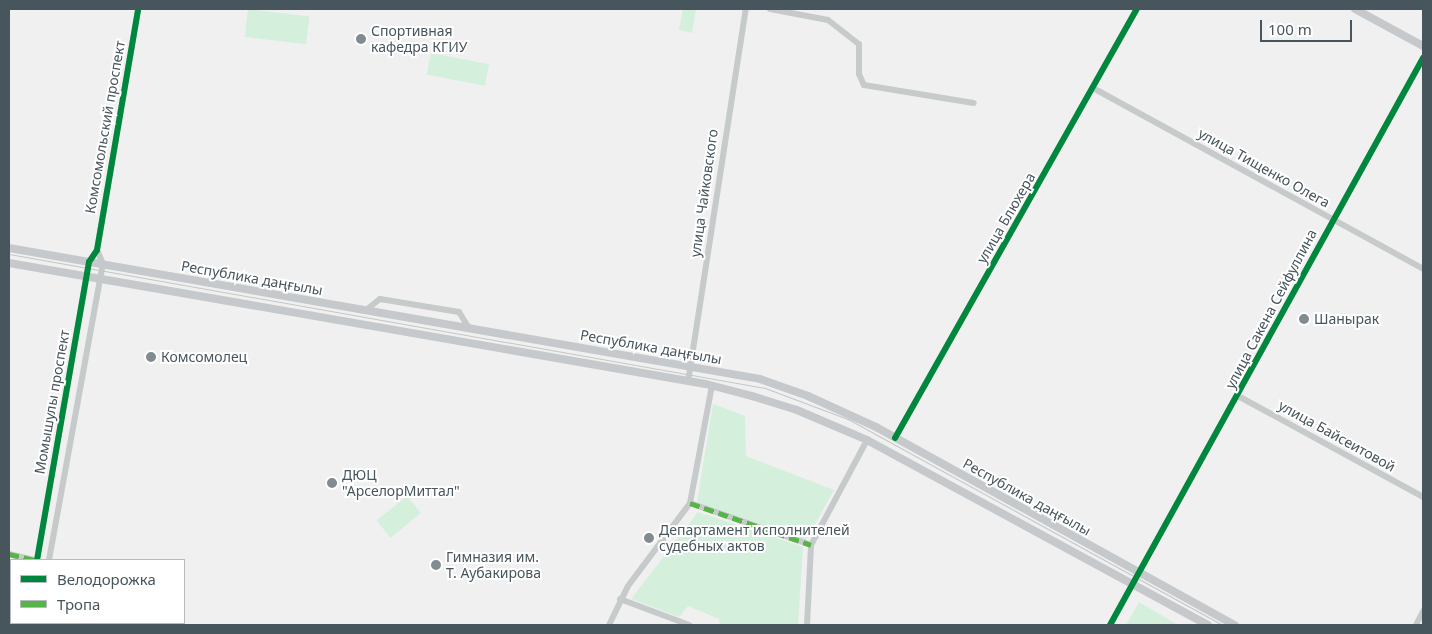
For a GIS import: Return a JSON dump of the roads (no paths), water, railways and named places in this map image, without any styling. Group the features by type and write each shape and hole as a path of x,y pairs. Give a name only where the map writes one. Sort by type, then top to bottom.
{"main road":[{"path":"1355,9 1423,46"},
{"name":"Республика даңғылы","path":"9,248 691,366 760,380 808,396 895,438 1236,625"},
{"name":"Республика даңғылы","path":"9,263 712,386 797,410 867,440 1208,625"}],"street":[{"name":"Комсомольский проспект","path":"98,250 138,9"},
{"name":"улица Чайковского","path":"688,382 746,9"},
{"path":"770,9 828,20 859,44 859,74 864,85 974,103"},
{"name":"улица Блюхера","path":"895,438 1137,9"},
{"name":"улица Сакена Сейфуллина","path":"1134,584 1423,58"},
{"name":"улица Тищенко Олега","path":"1093,88 1332,221 1423,269"},
{"name":"Момышулы проспект","path":"36,559 89,262 98,250"},
{"path":"98,250 103,264"},
{"name":"Момышулы проспект","path":"49,559 103,264"},
{"path":"365,311 380,299 459,312 469,328"},
{"path":"609,625 620,599 690,503 712,386"},
{"name":"улица Байсеитовой","path":"1238,396 1423,498"},
{"path":"807,625 811,545 867,440"},
{"path":"690,503 811,545"},
{"path":"9,554 32,559"},
{"path":"1110,625 1134,584"},
{"path":"620,599 690,625"},
{"path":"1416,625 1423,611"}],"tram line":[{"path":"9,254 765,388 848,419 1223,625"}],"place":[{"name":"Спортивная кафедра КГИУ","path":"361,39"},
{"name":"Шанырак","path":"1304,319"},
{"name":"Комсомолец","path":"151,357"},
{"name":"ДЮЦ \"АрселорМиттал\"","path":"332,483"},
{"name":"Департамент исполнителей судебных актов","path":"649,538"},
{"name":"Гимназия им. Т. Аубакирова","path":"436,565"}]}
